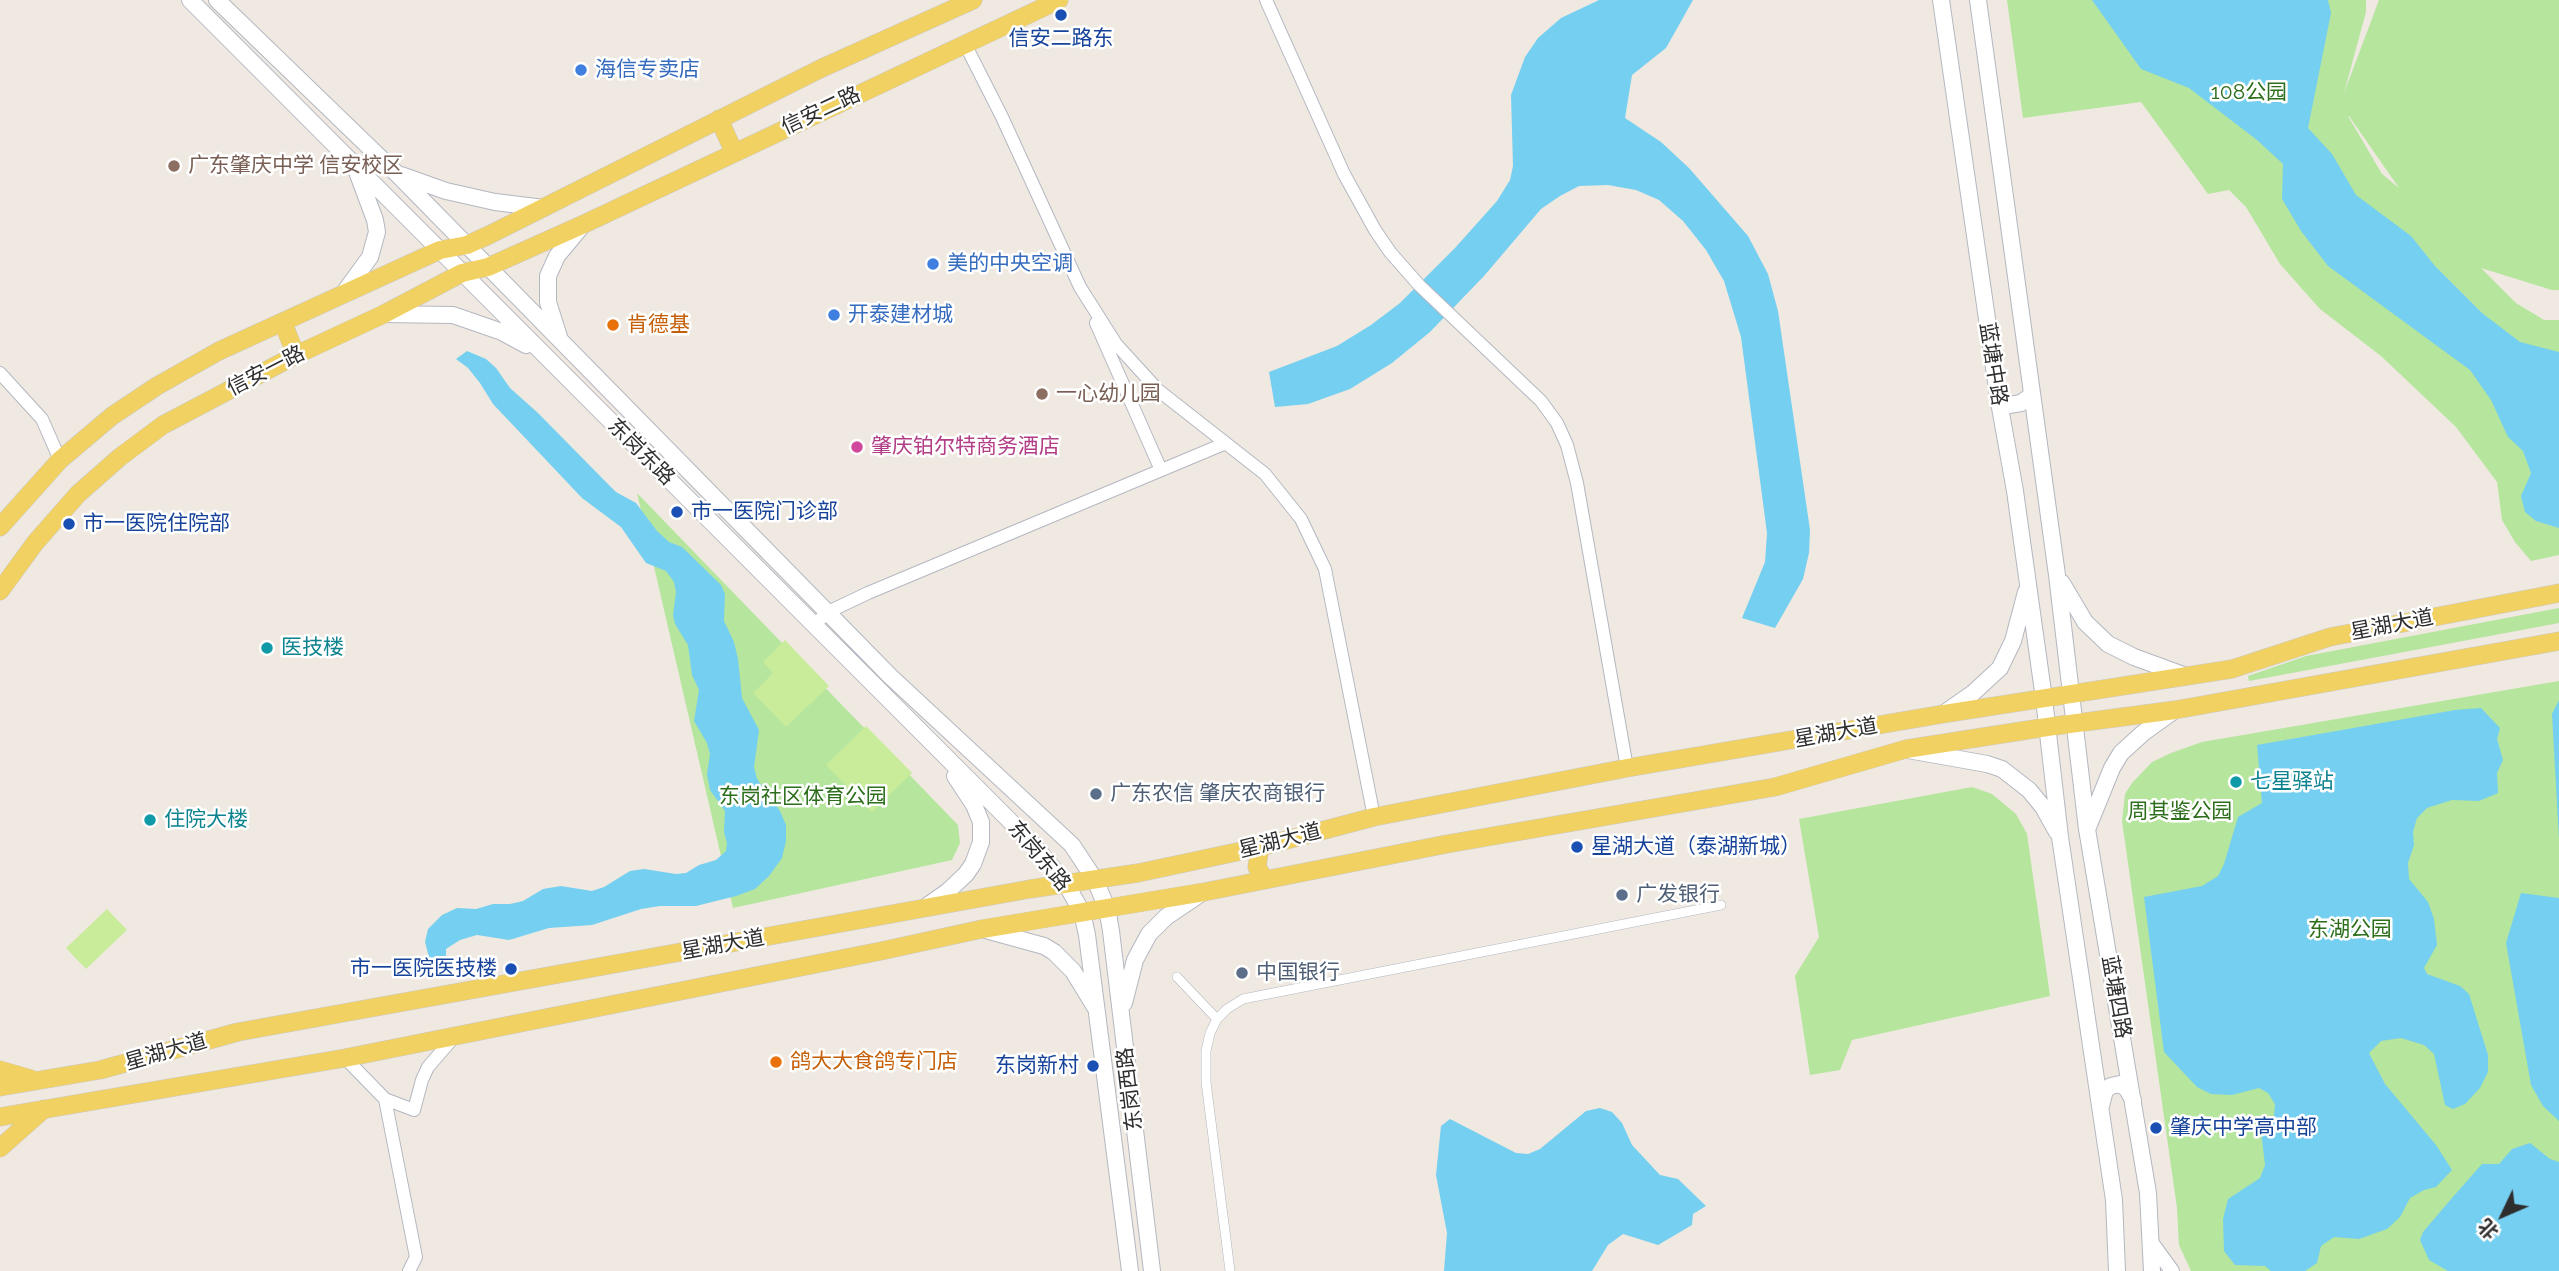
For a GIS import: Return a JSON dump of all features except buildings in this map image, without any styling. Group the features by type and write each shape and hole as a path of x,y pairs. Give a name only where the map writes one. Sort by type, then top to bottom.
{"main road":[{"name":"东岗东路","path":"190,0 1032,843 1066,884 1082,912"},
{"name":"东岗东路","path":"217,0 424,201 891,677 1073,845 1095,880 1107,908"},
{"name":"信安二路","path":"544,208 822,68 973,0"},
{"name":"信安二路","path":"584,224 1059,0"},
{"name":"蓝塘中路","path":"1941,0 1998,402 2015,491 2047,727"},
{"name":"蓝塘中路","path":"1978,0 2057,575 2074,724"},
{"path":"719,119 734,152"},
{"path":"343,294 370,257 377,232 354,163"},
{"path":"396,173 446,191 495,202 544,208"},
{"path":"407,216 424,201"},
{"name":"信安一路","path":"0,527 60,460 112,416 157,386 219,351 440,250 467,245 544,208"},
{"path":"560,339 548,302 548,276 556,256 584,224"},
{"name":"信安一路","path":"0,591 35,543 78,494 120,457 163,425 462,272 488,267 584,224"},
{"path":"505,316 523,302"},
{"path":"384,314 453,315 502,332 544,355"},
{"path":"283,323 296,355"},
{"path":"1998,402 2009,405 2021,403 2032,396"},
{"path":"2057,575 2085,622 2102,639 2125,653 2186,676"},
{"path":"1942,715 1973,693 2000,668 2013,641 2028,586"},
{"name":"星湖大道","path":"0,1087 100,1070 238,1032 922,909 1138,873 1260,847 1374,817 1627,768 2232,669 2330,637 2559,593"},
{"name":"星湖大道","path":"0,1117 345,1058 982,929 1203,892 1447,844 1776,787 1906,749 2175,710 2559,641"},
{"path":"2232,669 2237,699"},
{"path":"2087,829 2121,753 2175,710"},
{"name":"蓝塘四路","path":"2074,724 2087,829 2135,1102 2148,1193 2152,1271"},
{"name":"蓝塘四路","path":"2047,727 2060,837 2114,1200 2117,1271"},
{"path":"922,909 947,892 966,874 978,853 982,832 974,805 936,747"},
{"path":"1906,749 2002,769 2029,790 2043,807 2060,837"},
{"path":"1260,847 1257,867 1265,880"},
{"path":"1121,1012 1135,960 1149,934 1166,917 1203,892"},
{"name":"东岗西路","path":"1107,908 1152,1271"},
{"name":"东岗西路","path":"1082,912 1100,1015 1130,1271"},
{"path":"982,929 1044,946 1054,952 1073,971 1100,1015"},
{"path":"0,1070 35,1080"},
{"path":"2100,1108 2105,1090 2120,1084 2127,1089 2135,1102"},
{"path":"0,1148 44,1109"}],"street":[{"path":"1266,0 1358,201 1390,252 1419,285 1541,401 1557,423 1567,445 1577,484 1627,768"},
{"path":"965,44 1002,117 1161,470"},
{"path":"1080,287 1116,344 1158,390 1265,474 1301,519 1325,569 1374,817"},
{"path":"0,373 42,418 60,460"},
{"path":"814,625 828,612 1226,443"},
{"path":"1230,1271 1206,1082 1206,1051 1210,1033 1217,1019 1227,1009 1243,999 1721,905"},
{"path":"1177,977 1217,1019"},
{"path":"345,1058 385,1100 414,1110 428,1067 455,1036"},
{"path":"1104,1052 1125,1049"},
{"path":"385,1100 416,1257 409,1271"},
{"path":"2151,1242 2172,1271"}],"green space":[{"name":"108公园","path":"2007,0 2366,0 2366,12 2344,93 2379,0 2559,0 2559,290 2481,268 2516,303 2544,320 2559,320 2559,555 2531,561 2502,520 2497,482 2456,427 2381,356 2320,309 2280,264 2246,207 2229,190 2208,194 2141,102 2023,118","holes":["2349,116 2399,188 2382,174"]},
{"name":"东岗社区体育公园","path":"637,493 958,825 960,843 952,860 733,908"},
{"path":"2559,608 2559,623 2249,681 2248,676 2306,656"},
{"path":"785,640 829,686 786,727 753,693 773,673 763,662"},
{"name":"东湖公园","path":"2559,681 2559,1271 2191,1271 2179,1245 2177,1208 2122,821 2125,794 2152,762 2202,742"},
{"path":"866,726 912,773 872,812 826,765"},
{"path":"1972,787 1992,794 2016,814 2027,834 2050,996 1852,1040 1840,1070 1810,1075 1795,976 1819,937 1799,819"},
{"path":"107,909 127,930 86,969 66,948"}],"water":[{"path":"1599,0 1693,0 1666,48 1632,75 1625,118 1661,142 1689,168 1748,236 1768,274 1778,311 1810,530 1809,553 1803,579 1775,628 1742,618 1765,562 1767,533 1741,337 1724,281 1706,250 1683,221 1659,200 1636,190 1608,185 1579,186 1560,196 1541,209 1484,276 1430,332 1392,363 1350,389 1308,404 1275,407 1269,372 1337,346 1371,325 1400,303 1497,201 1510,180 1513,166 1511,95 1525,57 1538,38 1561,18"},
{"path":"2092,0 2328,0 2331,13 2308,128 2332,154 2356,195 2411,236 2435,266 2482,313 2520,342 2559,352 2559,528 2536,521 2525,512 2521,496 2531,473 2523,451 2508,437 2491,400 2470,370 2328,266 2301,231 2282,199 2283,164 2257,140 2189,88 2141,69"},
{"path":"467,351 486,359 496,368 510,388 616,492 636,503 657,531 669,542 682,547 721,585 725,594 724,621 734,642 738,659 742,698 759,730 754,767 757,779 780,811 786,825 786,841 782,858 769,876 755,889 736,896 696,906 641,909 592,925 549,928 509,940 477,935 460,940 446,949 446,957 430,961 425,942 428,929 442,915 457,908 476,909 493,904 510,904 523,901 543,889 561,886 592,891 630,871 644,869 686,873 699,865 716,860 726,851 727,843 724,832 725,811 710,790 707,774 710,754 694,721 699,690 692,675 688,645 675,624 674,582 666,571 646,563 621,527 582,498 493,404 468,368 456,359"},
{"path":"2559,700 2559,840 2552,714"},
{"path":"2481,708 2500,728 2497,739 2503,760 2497,773 2498,793 2479,801 2452,800 2427,808 2417,818 2413,832 2414,845 2408,863 2409,879 2428,902 2434,919 2437,945 2424,968 2427,974 2460,986 2469,994 2488,1055 2488,1072 2480,1088 2465,1104 2453,1109 2445,1105 2434,1054 2424,1045 2401,1038 2381,1041 2369,1053 2385,1084 2436,1145 2452,1170 2436,1187 2410,1198 2400,1217 2387,1229 2359,1239 2334,1237 2321,1246 2317,1263 2305,1271 2271,1271 2265,1266 2235,1265 2224,1251 2223,1219 2228,1199 2260,1178 2265,1165 2261,1131 2274,1116 2275,1104 2268,1093 2259,1088 2232,1095 2211,1094 2197,1087 2164,1052 2144,897 2202,886 2218,876 2238,817 2262,803 2257,745 2455,710"},
{"path":"2521,893 2559,898 2559,1121 2543,1106 2531,1085 2506,943"},
{"path":"1600,1108 1612,1112 1622,1123 1632,1145 1660,1175 1678,1179 1706,1206 1693,1214 1692,1225 1658,1245 1623,1234 1608,1245 1592,1271 1444,1271 1447,1233 1436,1175 1441,1126 1450,1119 1516,1153 1528,1154 1540,1149 1586,1111"},
{"path":"2530,1143 2550,1159 2559,1162 2559,1271 2448,1271 2429,1260 2420,1240 2423,1232 2452,1198 2482,1164 2499,1164 2512,1149"}],"place":[{"name":"信安二路东","path":"1061,15"},
{"name":"海信专卖店","path":"581,70"},
{"name":"广东肇庆中学 信安校区","path":"174,166"},
{"name":"美的中央空调","path":"933,264"},
{"name":"开泰建材城","path":"834,315"},
{"name":"肯德基","path":"613,325"},
{"name":"一心幼儿园","path":"1042,394"},
{"name":"肇庆铂尔特商务酒店","path":"857,447"},
{"name":"市一医院门诊部","path":"677,512"},
{"name":"市一医院住院部","path":"69,524"},
{"name":"医技楼","path":"267,648"},
{"name":"七星驿站","path":"2236,782"},
{"name":"广东农信 肇庆农商银行","path":"1096,794"},
{"name":"住院大楼","path":"150,820"},
{"name":"星湖大道（泰湖新城）","path":"1577,847"},
{"name":"广发银行","path":"1622,895"},
{"name":"市一医院医技楼","path":"511,969"},
{"name":"中国银行","path":"1242,973"},
{"name":"鸽大大食鸽专门店","path":"776,1062"},
{"name":"东岗新村","path":"1093,1066"},
{"name":"肇庆中学高中部","path":"2156,1128"}],"park label":[{"name":"周其鉴公园","path":"2180,812"}]}
